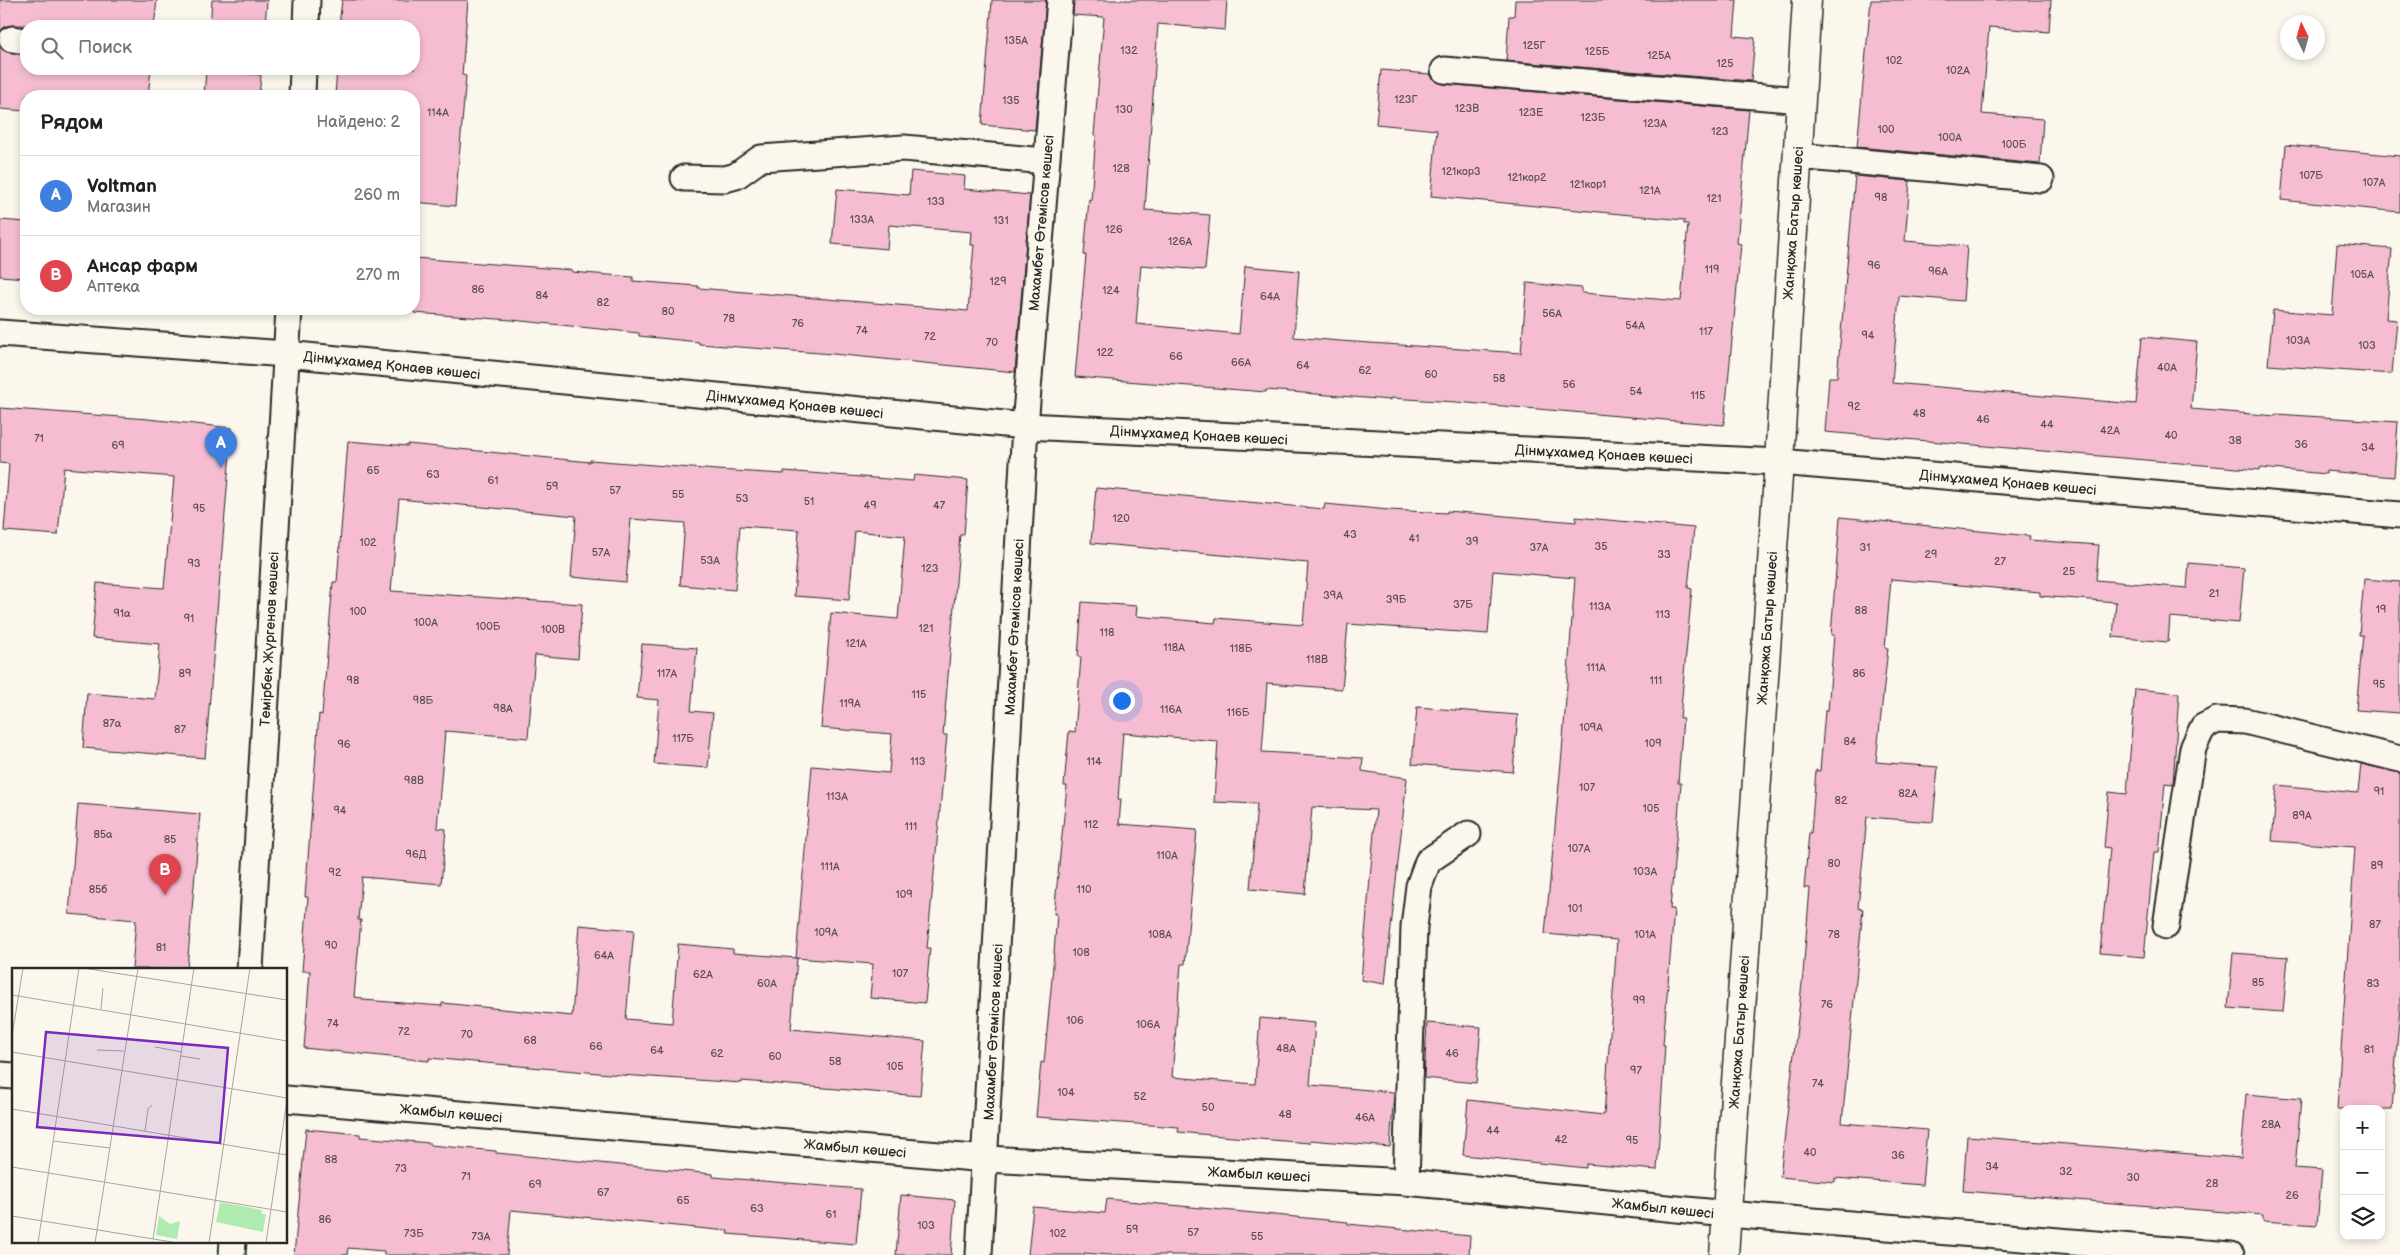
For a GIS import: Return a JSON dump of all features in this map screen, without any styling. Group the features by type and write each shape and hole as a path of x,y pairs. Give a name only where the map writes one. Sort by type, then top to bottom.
{"main road":[{"name":"Жанқожа Батыр көшесі","path":"1724,1255 1779,462 1807,0"}],"street":[{"path":"306,20 308,0"},
{"name":"Махамбет Өтемісов көшесі","path":"979,1255 986,1159 1025,426 1045,161 1060,0"},
{"path":"1444,70 1801,100"},
{"path":"302,90 303,75"},
{"path":"684,178 725,178 736,176 761,158 904,148 1045,161"},
{"path":"1798,156 2041,179"},
{"name":"Темірбек Жүргенов көшесі","path":"250,968 289,315"},
{"name":"Дінмұхамед Қонаев көшесі","path":"0,333 286,354 1025,426 1779,462 2400,514"},
{"path":"2166,926 2194,748 2203,727 2217,720 2245,721 2400,758"},
{"path":"1406,1182 1414,927 1419,886 1428,861 1468,834"},
{"name":"Жамбыл көшесі","path":"288,1099 986,1159 1406,1182 1726,1214 2232,1255"},
{"path":"232,1255 233,1242"}],"building":[{"path":"0,0 157,0 155,20 20,20 20,25 6,26 0,32"},
{"path":"212,0 267,0 265,20 210,20"},
{"path":"342,0 468,0 462,75 466,76 455,206 420,203 420,90 335,90 337,75 420,75 420,20 340,20"},
{"path":"992,0 1046,0 1035,130 982,125"},
{"path":"1074,0 1227,0 1225,30 1158,24 1145,210 1210,215 1205,270 1141,265 1136,324 1239,334 1245,266 1299,271 1294,337 1340,341 1521,353 1527,283 1582,288 1582,293 1681,301 1688,224 1684,224 1684,220 1431,196 1437,130 1376,124 1381,70 1430,74 1435,81 1443,84 1749,110 1737,243 1741,244 1724,425 1456,402 1390,398 1390,400 1266,390 1266,392 1075,377 1089,199 1091,200 1096,135 1094,135 1104,17 1073,15"},
{"path":"1515,0 1737,0 1734,36 1755,38 1751,81 1506,61 1509,16 1514,16"},
{"path":"1871,0 2051,0 2049,32 1989,27 1982,114 2043,119 2040,164 1857,147"},
{"path":"0,46 10,53 20,54 20,75 150,75 149,90 20,90 20,111 0,109"},
{"path":"206,75 261,75 260,90 204,90"},
{"path":"2286,145 2400,156 2400,212 2281,200"},
{"path":"911,171 965,176 964,189 1030,195 1015,372 833,354 699,344 699,342 639,336 639,333 512,320 420,313 420,258 572,270 572,272 633,277 633,281 698,286 698,288 968,311 974,245 971,245 972,232 889,225 887,249 832,244 837,189 909,195"},
{"path":"1855,176 1910,181 1905,241 1967,246 1963,301 1899,296 1892,383 2136,404 2142,337 2197,342 2191,409 2276,416 2276,414 2398,422 2394,477 2326,471 2326,474 2260,468 2260,470 1825,432 1829,377 1837,377"},
{"path":"0,220 20,222 20,278 0,276"},
{"path":"2337,244 2392,249 2386,319 2397,320 2392,374 2268,365 2273,310 2332,315"},
{"path":"0,408 148,419 232,428 205,758 83,748 87,693 155,699 160,644 92,638 97,583 164,588 174,477 64,468 58,535 4,531 9,464 0,463"},
{"path":"348,441 408,446 408,444 590,462 590,460 717,470 784,474 784,471 913,481 914,475 968,480 964,535 960,535 943,735 947,735 927,948 930,948 925,1003 870,998 873,964 797,958 791,1029 925,1041 920,1096 742,1081 742,1083 621,1075 429,1058 429,1061 304,1048 310,971 302,971 308,897 305,897 319,714 322,715 333,582 337,582","holes":["399,499 576,516 571,577 626,582 631,519 685,523 680,585 735,590 740,526 799,530 794,596 849,600 855,531 905,536 898,619 831,613 821,728 892,734 889,773 812,766 796,958 733,953 733,949 678,944 672,1023 626,1019 634,930 579,925 572,1016 442,1003 442,1006 363,1000 363,998 354,997 361,920 358,920 362,877 441,884 446,829 437,828 445,731 528,738 535,655 578,659 582,604 391,591"]},
{"path":"1096,488 1324,509 1325,504 1389,510 1447,513 1447,511 1576,522 1576,517 1694,528 1688,588 1692,589 1680,718 1683,718 1678,783 1681,783 1670,909 1674,909 1663,1045 1665,1045 1657,1170 1586,1164 1586,1168 1463,1155 1468,1100 1604,1115 1617,940 1545,934 1562,752 1575,578 1493,571 1488,634 1348,624 1342,689 1267,683 1262,752 1363,758 1362,771 1407,778 1385,984 1361,980 1376,810 1312,807 1305,894 1250,889 1257,804 1214,802 1218,741 1123,733 1118,799 1121,799 1119,824 1197,830 1185,964 1181,964 1172,1077 1255,1084 1260,1018 1315,1023 1310,1085 1394,1092 1390,1147 1310,1140 1310,1143 1233,1137 1178,1132 1179,1127 1036,1117 1041,1062 1044,1063 1052,978 1057,914 1054,914 1067,786 1064,786 1069,731 1075,732 1081,657 1078,657 1082,602 1137,606 1136,616 1215,623 1216,618 1303,625 1308,563 1091,543"},
{"path":"1840,517 2030,536 2029,540 2099,545 2096,580 2187,588 2189,563 2244,568 2239,623 2170,617 2168,642 2113,637 2116,602 2040,596 2040,592 1891,579 1885,648 1888,648 1876,762 1938,767 1933,822 1867,817 1858,908 1863,909 1842,1123 1927,1130 1922,1185 1835,1178 1835,1182 1780,1177 1803,974 1810,888 1804,888 1809,833 1811,833 1816,770 1820,771 1825,711 1828,711 1834,635 1831,635"},
{"path":"2364,579 2400,582 2400,713 2356,710 2363,635 2359,635"},
{"path":"642,644 697,648 691,711 713,713 708,768 654,764 659,700 637,698"},
{"path":"2135,689 2179,693 2173,784 2165,783 2159,852 2154,852 2144,957 2100,953 2110,848 2104,847 2109,792 2127,794"},
{"path":"1417,707 1518,715 1513,772 1412,764"},
{"path":"2361,764 2400,773 2400,1007 2392,1109 2385,1109 2385,1105 2340,1105 2340,1109 2337,1109 2355,847 2272,841 2277,785 2358,793"},
{"path":"78,804 200,814 187,968 132,968 136,920 69,914"},
{"path":"2233,953 2288,957 2283,1012 2228,1008"},
{"path":"1427,1023 1481,1027 1476,1083 1424,1078"},
{"path":"2246,1094 2301,1099 2295,1168 2322,1170 2317,1225 2263,1221 2263,1215 1963,1191 1967,1136 2241,1158"},
{"path":"306,1129 360,1134 360,1137 496,1151 496,1153 713,1174 713,1177 861,1189 856,1244 727,1234 728,1231 511,1210 507,1255 384,1255 384,1251 348,1248 347,1255 294,1255"},
{"path":"901,1195 955,1200 951,1255 896,1255"},
{"path":"1107,1199 1348,1222 1348,1224 1470,1236 1469,1255 1109,1255 1084,1253 1084,1255 1028,1255 1033,1207 1105,1213"}],"place":[{"name":"Voltman","path":"221,468"},
{"name":"Ансар фарм","path":"165,895"}]}
